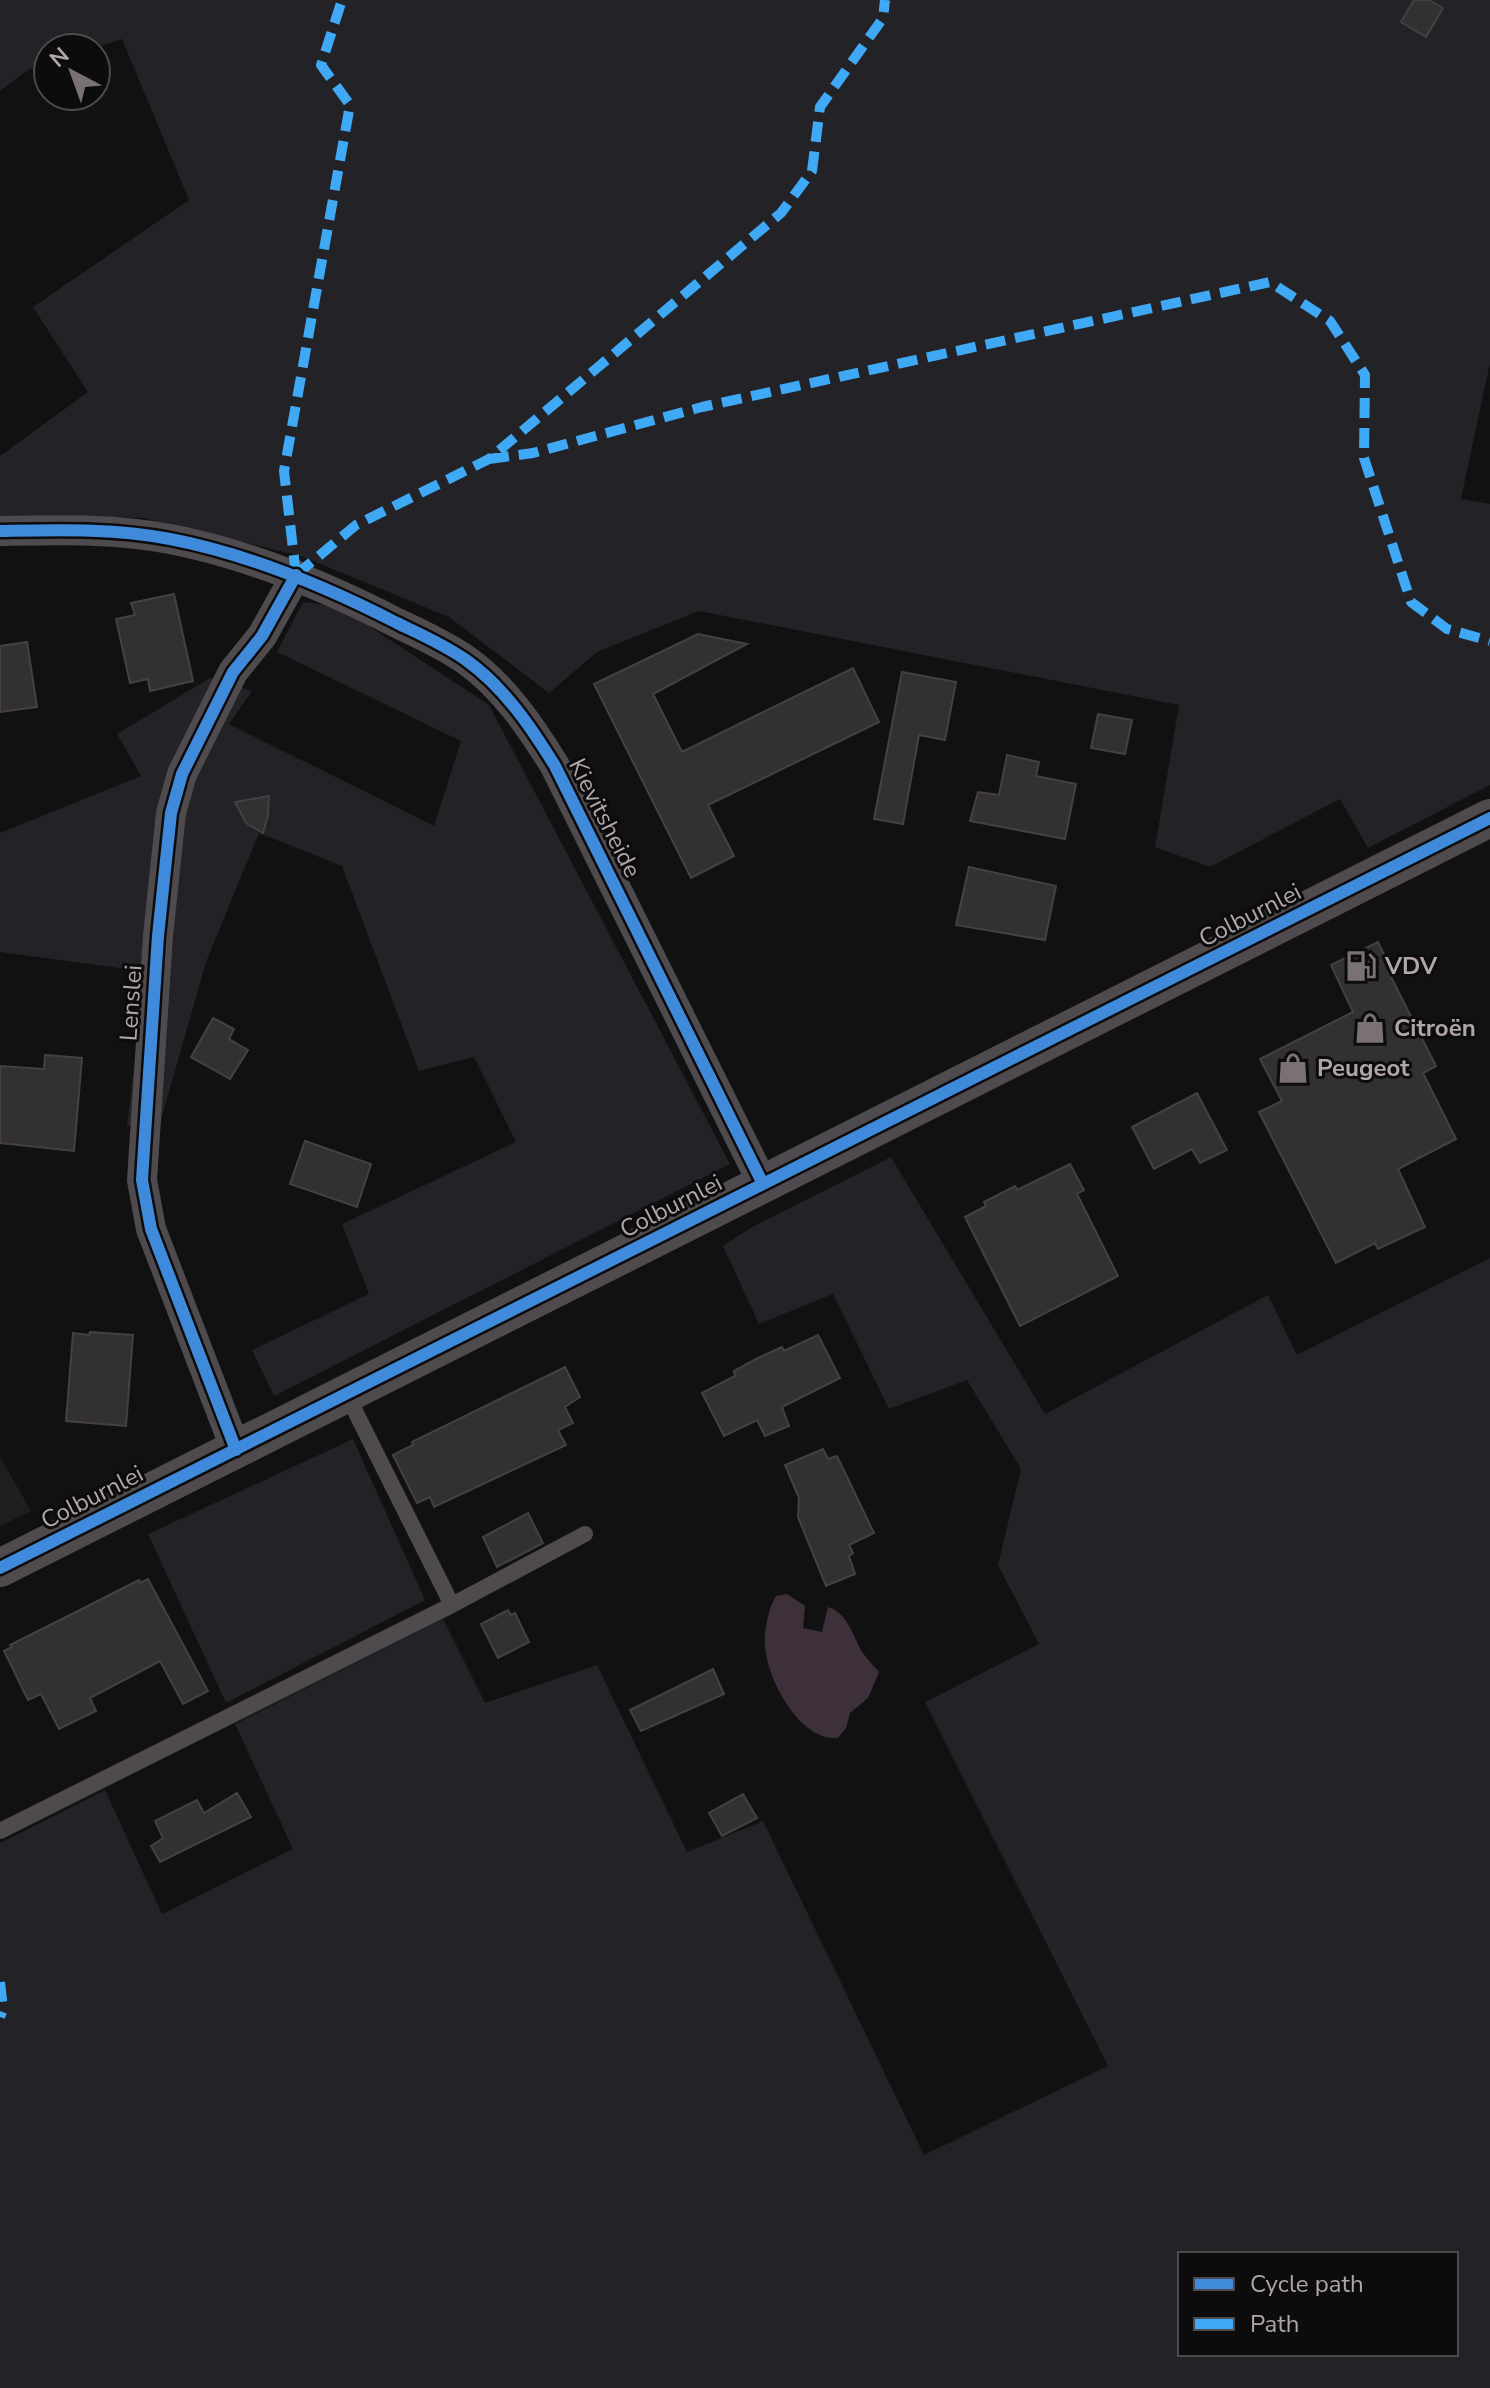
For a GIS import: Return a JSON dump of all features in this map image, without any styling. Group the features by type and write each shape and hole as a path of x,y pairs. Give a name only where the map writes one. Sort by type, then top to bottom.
{"street":[{"name":"Kievitsheide","path":"0,531 83,530 168,539 233,555 296,575 381,614 466,661 527,720 555,766 763,1184"},
{"name":"Lenslei","path":"236,1450 151,1229 142,1180 158,936 171,813 182,774 233,672 262,636 296,575"},
{"name":"Colburnlei","path":"0,1568 1490,818"}],"lane":[{"path":"346,1393 452,1605"},
{"path":"0,1831 452,1605 585,1534"}],"shaded area":[{"path":"0,0 1490,0 1490,363 1461,499 1490,504 1490,785 1368,848 1340,799 1210,867 1155,847 1179,705 699,611 597,652 549,693 449,617 301,556 143,518 0,516 0,456 88,392 33,307 189,200 122,39 112,42 112,32 32,32 32,69 0,91"},
{"path":"303,602 340,607 489,705 730,1164 274,1396 252,1350 369,1294 342,1224 516,1142 474,1057 419,1071 342,866 259,833 206,962 161,1120 127,1126 144,981 127,969 0,952 0,833 141,776 117,734 210,678 252,691 229,724 434,826 461,741 277,652"},
{"path":"891,1157 1045,1414 1268,1295 1297,1355 1490,1258 1490,2388 0,2388 0,1843 105,1790 162,1914 293,1849 235,1724 443,1619 485,1703 597,1665 687,1852 763,1821 924,2155 1108,2066 925,1702 1039,1644 998,1565 1021,1469 967,1380 889,1409 833,1294 759,1324 723,1246 752,1227"},
{"path":"353,1439 425,1600 226,1703 148,1534"},
{"path":"0,1457 31,1511 0,1526"},
{"path":"787,1594 805,1606 803,1628 822,1632 828,1607 840,1614 862,1652 879,1672 868,1698 850,1713 846,1728 838,1738 824,1737 799,1719 788,1706 772,1675 765,1646 767,1620 776,1596"}],"building":[{"path":"1414,0 1429,0 1443,8 1426,37 1401,22"},
{"path":"174,594 193,681 150,691 148,679 130,683 116,619 135,615 131,603"},
{"path":"698,634 747,644 653,694 682,752 853,668 879,722 708,805 734,856 691,878 594,684"},
{"path":"27,642 37,707 0,712 0,646"},
{"path":"902,672 956,682 945,740 919,735 903,824 874,819"},
{"path":"1098,714 1132,720 1125,754 1091,748"},
{"path":"1007,755 1039,762 1036,776 1076,784 1065,839 970,821 978,792 999,795"},
{"path":"269,796 263,833 246,823 235,802"},
{"path":"969,867 1056,886 1045,940 956,925"},
{"path":"1378,942 1391,969 1388,971 1436,1066 1423,1073 1456,1139 1398,1169 1425,1227 1378,1249 1375,1243 1336,1263 1259,1112 1282,1101 1260,1059 1353,1012 1331,965"},
{"path":"213,1018 234,1029 229,1039 248,1050 230,1079 191,1057"},
{"path":"45,1055 82,1058 74,1151 0,1143 0,1066 44,1069"},
{"path":"1197,1093 1227,1150 1200,1163 1192,1149 1154,1169 1132,1127"},
{"path":"305,1141 371,1164 357,1207 290,1184"},
{"path":"1070,1164 1084,1190 1077,1194 1118,1276 1020,1326 965,1217 986,1206 984,1202 1015,1186 1017,1190"},
{"path":"90,1332 133,1335 126,1426 66,1421 73,1333 89,1335"},
{"path":"818,1335 840,1378 782,1407 789,1426 765,1436 757,1420 724,1436 702,1393 735,1376 734,1371 758,1358 782,1347 784,1351"},
{"path":"565,1367 580,1397 565,1407 573,1423 558,1430 566,1445 434,1507 430,1497 417,1503 393,1455 413,1445 412,1442"},
{"path":"823,1449 828,1459 837,1456 874,1533 849,1545 855,1574 826,1586 798,1517 799,1498 785,1465"},
{"path":"528,1513 543,1543 497,1567 483,1537"},
{"path":"148,1579 208,1691 183,1704 160,1661 90,1698 96,1711 59,1729 41,1694 28,1700 4,1651 12,1647 10,1645 139,1580 140,1583"},
{"path":"508,1610 511,1615 515,1613 529,1642 498,1658 481,1624"},
{"path":"713,1669 724,1694 641,1731 630,1710"},
{"path":"237,1793 251,1817 160,1862 151,1846 163,1838 155,1821 197,1800 204,1813"},
{"path":"743,1794 757,1818 722,1836 709,1813"}],"marked path":[{"path":"296,575 284,471 350,105 321,65 342,0"},
{"path":"296,575 356,525 489,459 781,213 812,171 820,107 883,18 885,0"},
{"path":"489,459 533,453 702,407 1270,282 1330,321 1365,375 1364,458 1411,602 1447,629 1490,641"},
{"path":"0,1982 3,2009 0,2017"}],"cycle path":[{"path":"0,531 128,533 229,553 342,596 441,645 493,682 516,708 555,766 763,1184"},
{"path":"236,1450 151,1229 142,1180 158,936 171,813 182,774 233,672 262,636 296,575"},
{"path":"0,1568 1490,818"}],"place":[{"name":"VDV","path":"1361,966"},
{"name":"Citroën","path":"1370,1028"},
{"name":"Peugeot","path":"1293,1068"}]}
